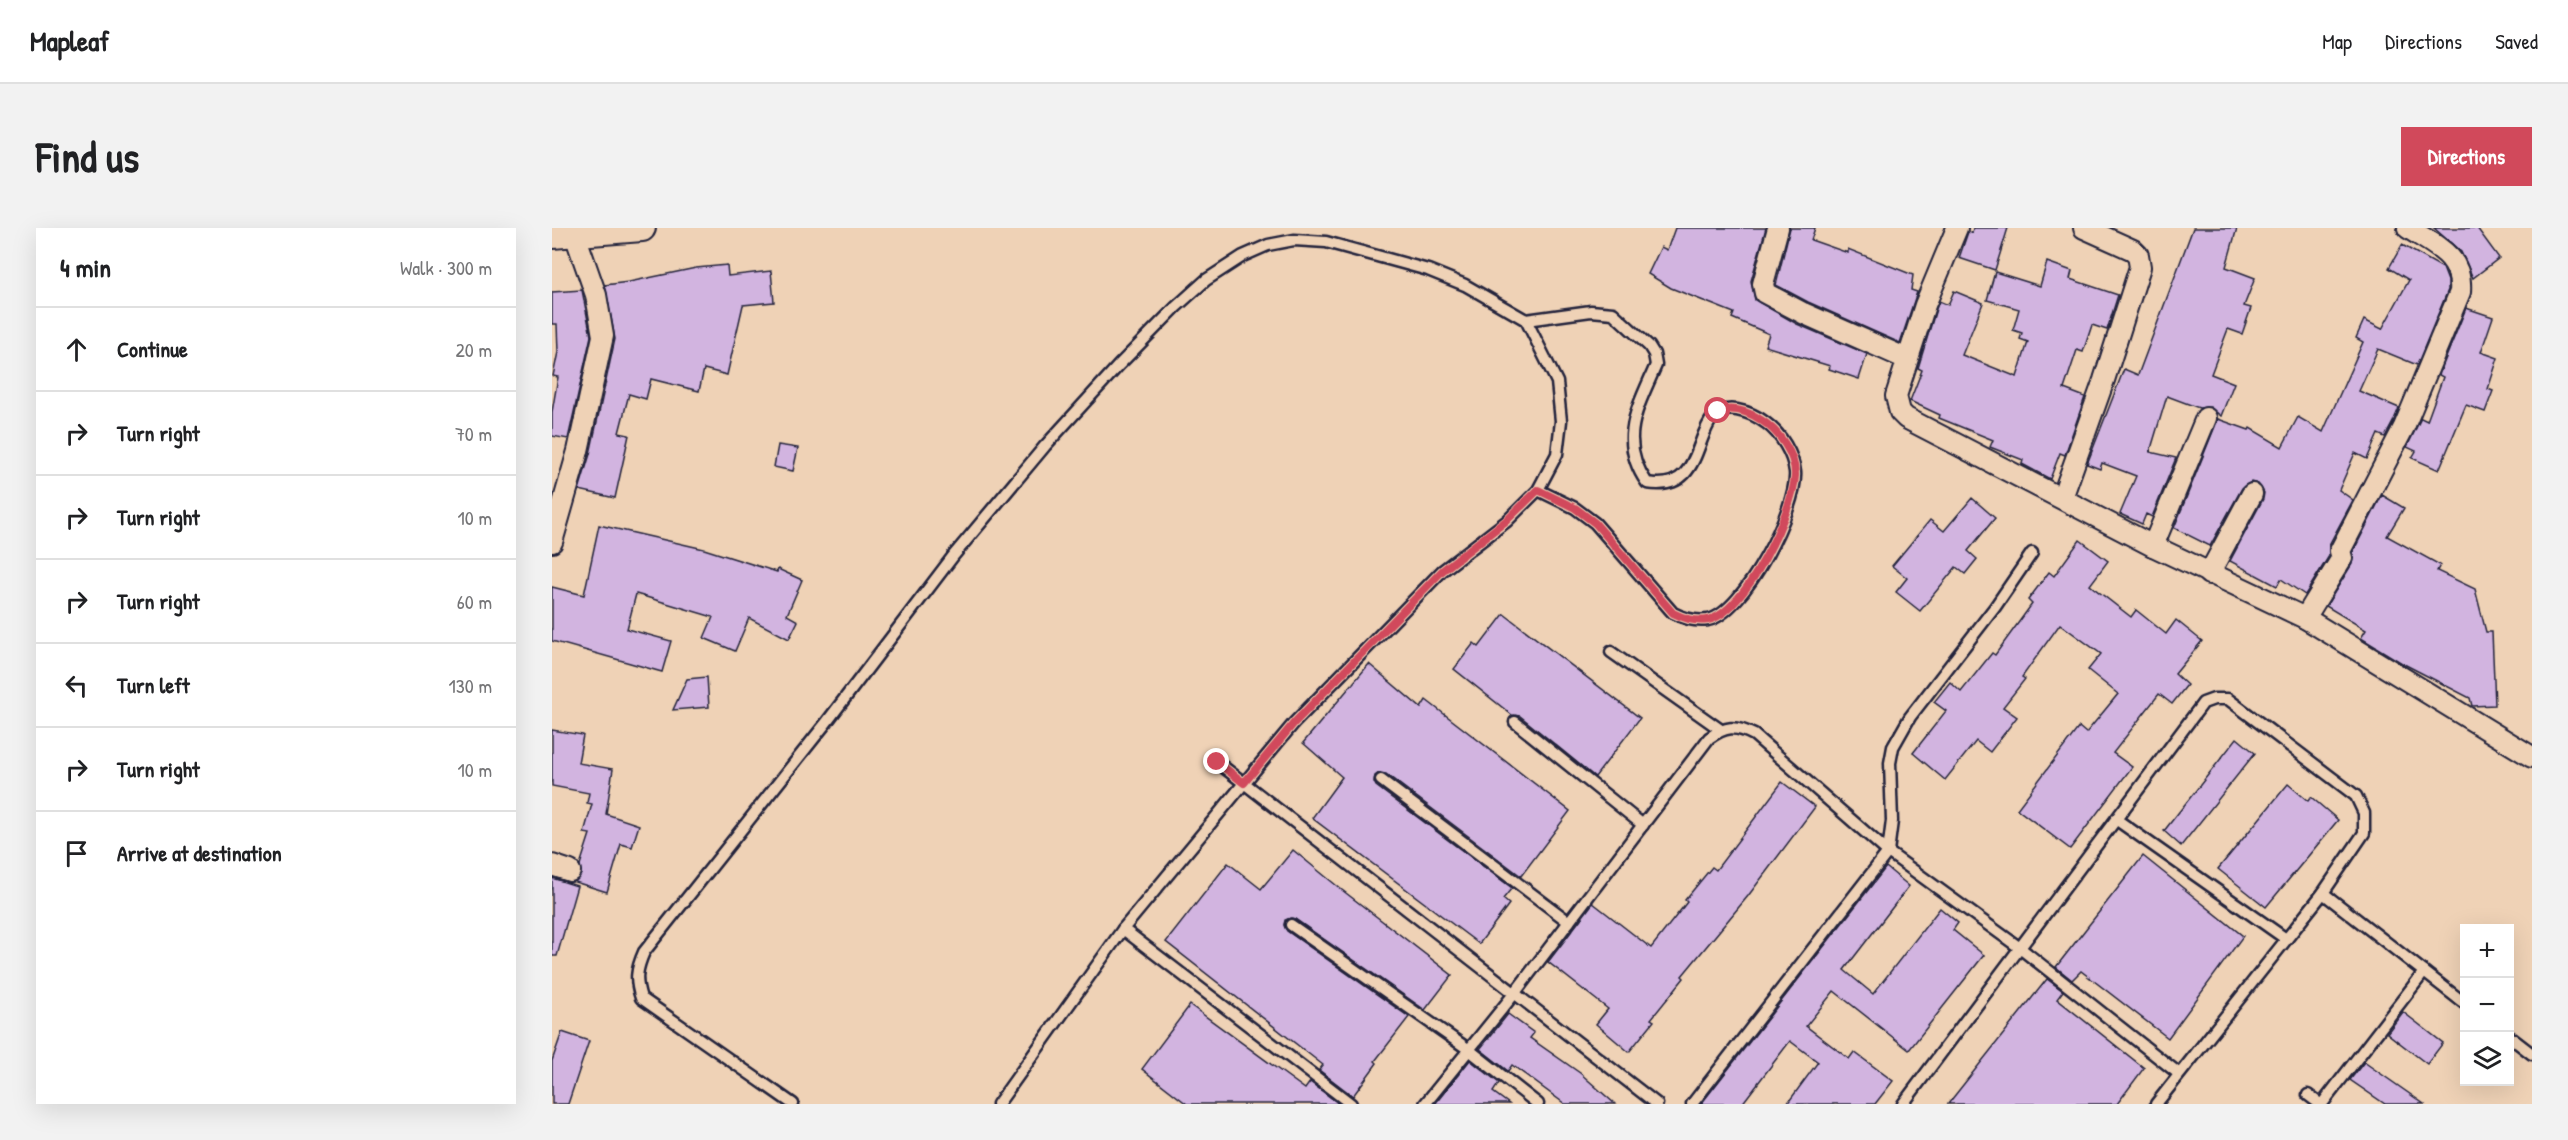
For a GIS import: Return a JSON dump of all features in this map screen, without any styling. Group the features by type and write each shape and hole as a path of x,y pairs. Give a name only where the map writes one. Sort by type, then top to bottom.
{"street":[{"path":"552,542 578,451 603,336 596,295 563,233 642,228"},
{"path":"1778,228 1763,284 1765,293 1803,313 1907,359"},
{"path":"1957,228 1925,305 1907,359 1896,396 1899,412 1906,418 2153,546 2305,618 2532,757"},
{"path":"2062,498 2104,380 2140,267 2138,255 2133,250 2084,228"},
{"path":"2305,618 2342,558 2340,551 2404,427 2460,292 2459,273 2450,256 2408,228"},
{"path":"2153,546 2206,418"},
{"path":"2210,574 2252,494"}],"lane":[{"path":"793,1104 641,998 636,981 644,952 826,723 954,555 1045,446 1119,365 1206,280 1243,256 1268,245 1294,240 1326,242 1428,270 1465,285 1526,320 1557,382 1561,421 1557,454 1538,490 1507,520 1442,571 1294,723 1123,929 998,1104"},
{"path":"1526,320 1591,311 1613,313 1649,346 1654,354 1656,365 1631,430 1631,451 1639,472 1647,483 1668,484 1679,479 1695,459 1711,420 1718,411 1729,409 1750,414 1768,424 1779,436 1792,459 1795,475 1786,515 1764,559 1731,606 1709,620 1682,618 1673,613 1595,523 1575,508 1538,490"},
{"path":"1692,1104 1888,852 1892,821 1890,763 1893,747 1910,717 1995,607 2032,553"},
{"path":"1611,652 1721,730"},
{"path":"1904,1104 2203,703 2214,699 2228,699 2356,796 2364,813 2364,833 2323,893 2178,1073 2156,1104"},
{"path":"1515,722 1643,825"},
{"path":"1425,1104 1514,994 1709,738 1721,730 1739,727 1754,735 1888,852 2020,948 2178,1073"},
{"path":"1217,762 1657,1104"},
{"path":"1381,780 1569,922"},
{"path":"2117,820 2286,939"},
{"path":"2323,893 2460,1000"},
{"path":"1291,925 1468,1049 1538,1104"},
{"path":"1123,929 1351,1104"},
{"path":"2308,1095 2321,1104 2424,972"},
{"path":"2514,1040 2532,1054"}],"building":[{"path":"1675,228 1766,228 1751,281 1755,300 1797,324 1867,354 1859,379 1829,369 1830,366 1765,346 1769,334 1732,318 1734,313 1671,288 1648,274 1661,247 1667,250"},
{"path":"1790,228 1815,228 1811,240 1848,253 1848,249 1913,275 1911,290 1917,292 1900,343 1808,302 1776,285"},
{"path":"1973,228 2008,228 1995,270 1959,258 1968,232 1972,233"},
{"path":"2193,228 2237,228 2226,267 2255,278 2244,306 2251,308 2242,334 2228,329 2211,374 2234,383 2221,416 2210,407 2199,408 2167,396 2150,452 2176,458 2152,517 2146,514 2142,524 2120,514 2136,476 2102,463 2100,469 2087,464 2124,369 2138,375"},
{"path":"2434,228 2477,228 2499,258 2473,278 2461,252"},
{"path":"2402,245 2443,268 2448,281 2448,290 2417,365 2378,349 2359,391 2399,408 2385,437 2378,434 2367,459 2355,453 2339,490 2353,500 2329,545 2329,556 2305,595 2281,579 2277,586 2230,561 2263,499 2264,493 2258,484 2251,482 2242,488 2210,546 2174,528 2218,419 2249,430 2250,428 2282,447 2298,417 2323,432 2363,342 2356,338 2364,320 2382,329 2409,280 2389,268"},
{"path":"2047,262 2072,271 2070,279 2118,295 2107,330 2092,325 2083,352 2077,350 2064,389 2085,397 2065,455 2060,453 2050,479 2022,464 2023,460 1990,447 1993,440 1939,418 1940,415 1910,401 1922,370 1918,368 1939,301 1948,305 1954,291 1983,303 1962,355 2017,377 2028,342 2020,339 2022,333 2013,330 2019,309 1987,300 1995,272 2040,286"},
{"path":"727,265 728,276 771,271 774,302 743,305 727,375 704,369 699,391 651,379 646,399 629,394 619,433 629,435 615,498 579,490 590,454 615,339 605,285 696,268"},
{"path":"582,290 591,336 568,439 552,436 552,412 558,377 553,376 558,352 557,324 552,324 552,292"},
{"path":"2466,308 2493,317 2481,352 2498,358 2488,389 2493,391 2485,412 2466,405 2439,470 2412,458 2416,451 2407,447 2421,418 2427,421 2443,377 2439,375"},
{"path":"778,445 798,448 793,471 774,467"},
{"path":"2382,495 2404,508 2387,536 2440,565 2437,571 2475,589 2486,632 2492,632 2495,705 2472,706 2470,698 2402,663 2361,638 2366,630 2326,606 2352,564 2353,552"},
{"path":"1972,498 1995,518 1968,551 1977,559 1965,574 1956,567 1920,611 1896,592 1907,578 1892,566 1930,520 1944,531"},
{"path":"599,525 704,549 777,572 778,569 802,580 787,615 798,621 789,639 749,618 735,651 704,638 713,617 636,594 627,629 671,641 662,672 552,641 552,587 584,595"},
{"path":"2080,540 2108,561 2090,585 2131,617 2136,610 2166,634 2176,620 2202,641 2175,674 2187,685 2172,704 2159,694 2113,753 2132,767 2070,849 2017,809 2079,727 2086,733 2118,694 2088,670 2101,654 2060,624 2022,677 2025,679 2003,707 2017,717 1990,752 1976,741 1945,780 1913,753 1946,711 1934,702 1950,682 1961,692 1992,653 1995,655 2032,604 2028,600 2049,572 2054,576"},
{"path":"1504,614 1640,718 1595,777 1520,716 1512,715 1454,669 1474,643 1479,647"},
{"path":"1369,664 1421,708 1426,700 1570,811 1521,876 1386,774 1379,773 1375,776 1376,786 1512,888 1503,899 1509,904 1479,944 1312,818 1342,777 1303,743"},
{"path":"707,677 709,707 673,710 687,679"},
{"path":"552,730 583,735 578,763 613,769 606,814 639,825 632,847 621,844 607,892 575,882 581,874 580,865 590,834 584,833 592,804 587,803 589,793 552,786"},
{"path":"2237,738 2255,753 2181,846 2164,831"},
{"path":"1782,782 1815,807 1748,896 1682,976 1684,978 1651,1019 1654,1021 1629,1052 1596,1024 1608,1009 1548,962 1593,903 1651,948 1687,902 1685,900 1712,867 1716,870"},
{"path":"2288,784 2308,801 2311,797 2338,820 2266,907 2218,869"},
{"path":"1293,850 1452,975 1425,1010 1295,919 1285,920 1284,925 1287,931 1409,1017 1375,1061 1377,1063 1353,1096 1319,1070 1323,1065 1166,942 1228,863 1261,889"},
{"path":"2143,856 2243,936 2168,1038 2081,971 2072,980 2056,967"},
{"path":"1886,867 1909,886 1844,970 1873,994 1940,908 1958,923 1953,930 1984,955 1909,1050 1834,991 1806,1026 1849,1059 1854,1052 1893,1081 1875,1104 1787,1104 1818,1062 1790,1041 1742,1104 1701,1104"},
{"path":"552,878 577,886 557,956 552,956"},
{"path":"2047,979 2063,991 2057,999 2144,1068 2117,1104 1948,1104"},
{"path":"1190,1005 1305,1089 1310,1082 1339,1104 1187,1104 1142,1069"},
{"path":"2403,1012 2443,1043 2427,1064 2387,1033"},
{"path":"1508,1014 1534,1033 1530,1038 1580,1073 1615,1104 1565,1104 1512,1065 1508,1071 1480,1049"},
{"path":"562,1032 589,1041 568,1104 552,1104 552,1061"},
{"path":"1470,1060 1499,1083 1493,1092 1509,1104 1435,1104"},
{"path":"2364,1062 2424,1104 2385,1104 2350,1080"}],"route":[{"path":"1217,762 1244,783 1294,723 1442,571 1507,520 1538,490 1558,498 1595,523 1662,597 1673,613 1682,618 1698,620 1709,620 1719,615 1731,606 1743,592 1779,532 1792,494 1795,475 1792,459 1779,436 1768,424 1743,411 1729,409 1718,411"}]}
